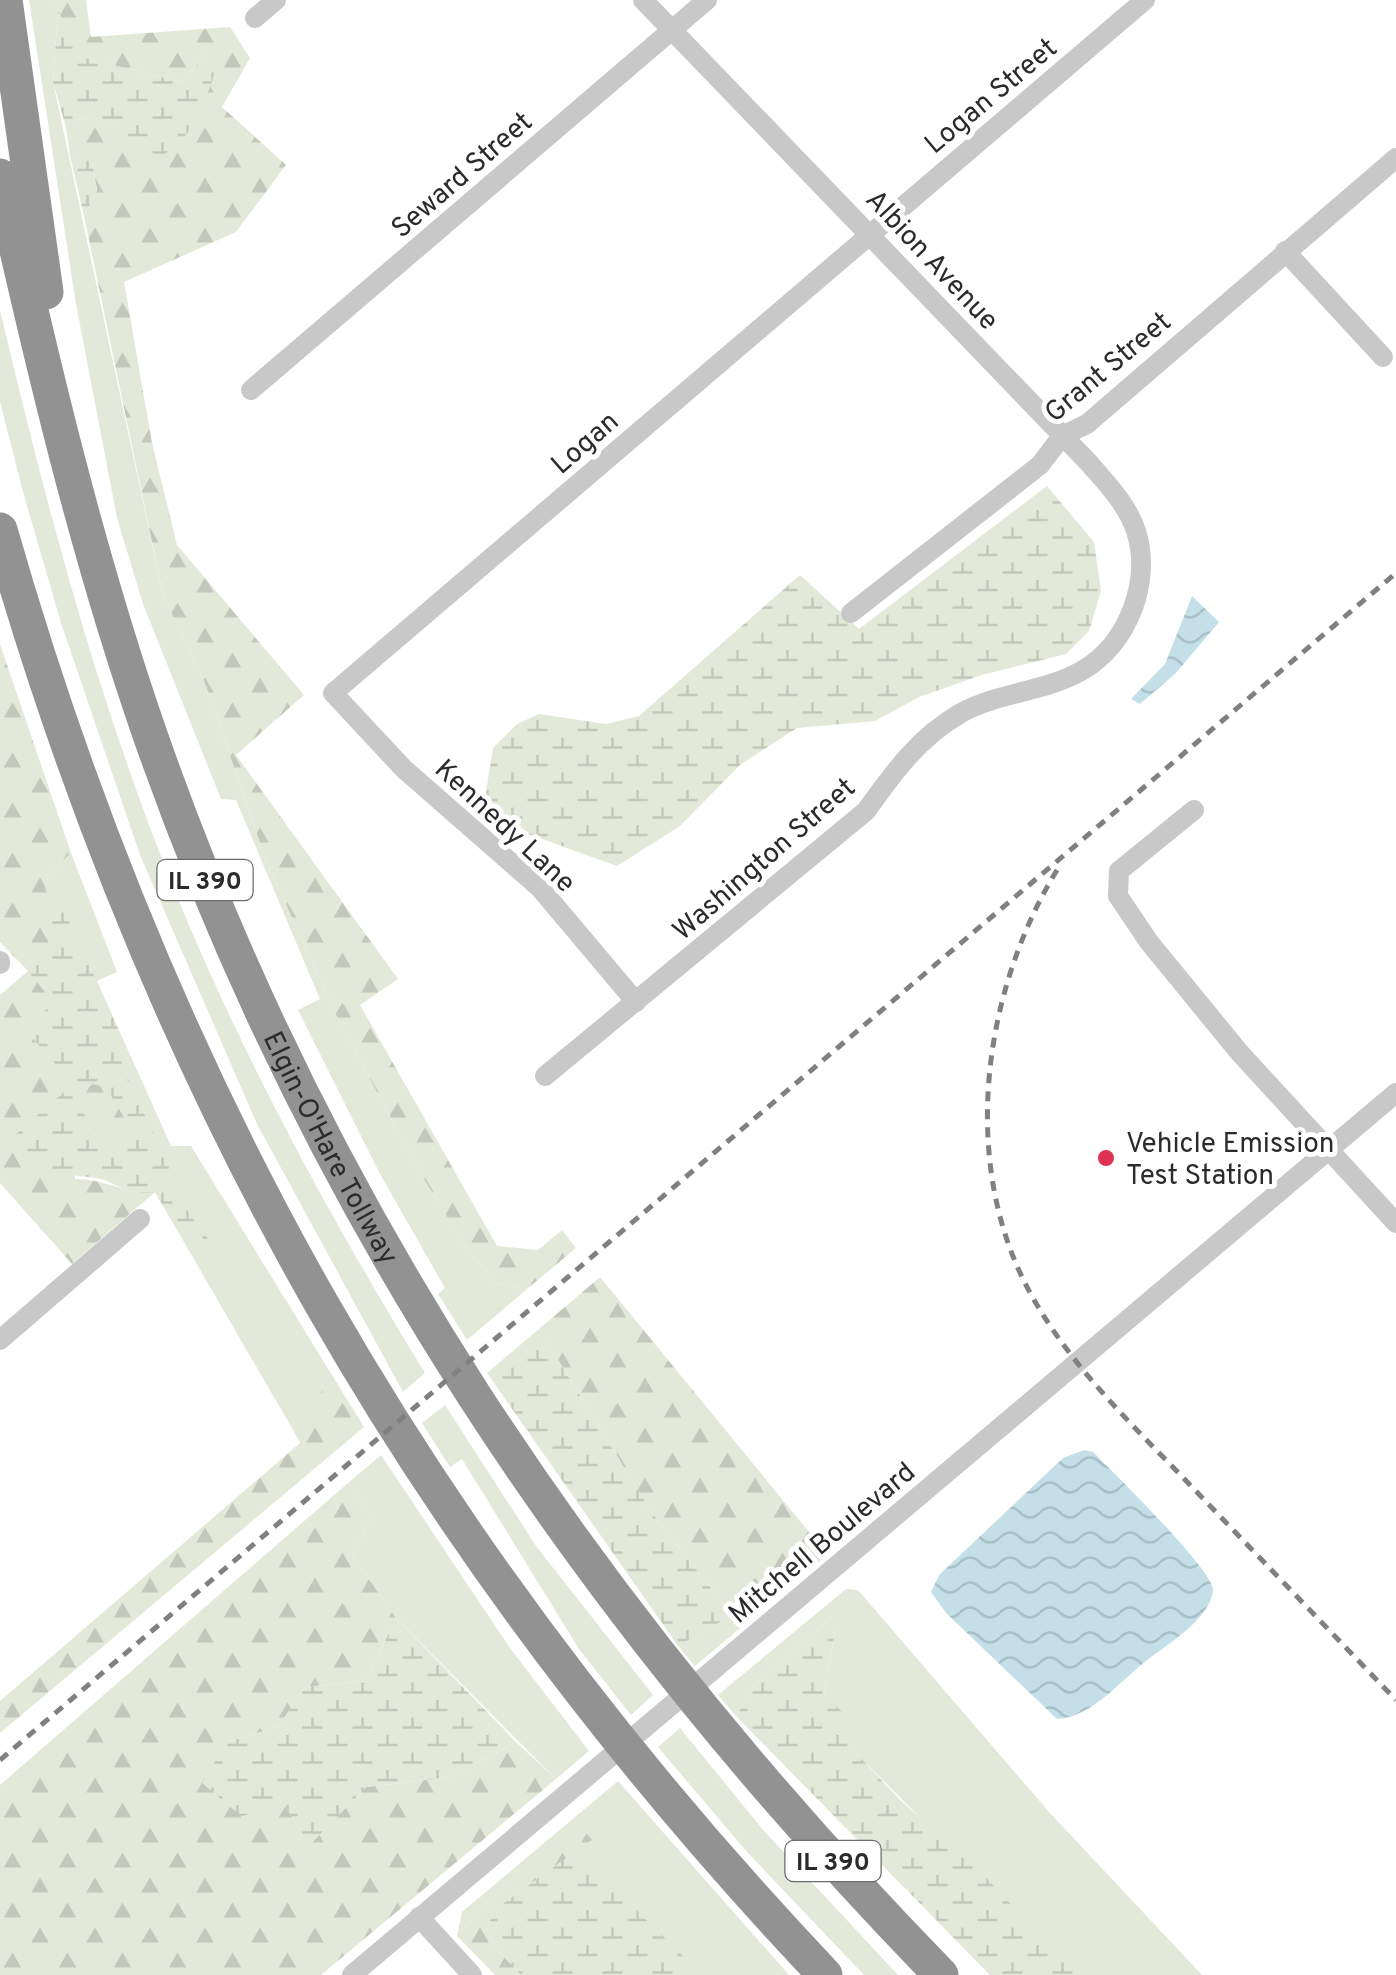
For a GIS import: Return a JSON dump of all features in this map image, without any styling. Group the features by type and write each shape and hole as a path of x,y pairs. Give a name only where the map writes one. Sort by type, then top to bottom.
{"highway":[{"path":"5,0 44,271 56,413"},
{"name":"Elgin-O'Hare Tollway","path":"0,176 56,413 106,601 203,875 303,1097 424,1320 490,1423 648,1646 728,1744 936,1968"},
{"name":"IL 390","path":"0,530 70,756 154,971 246,1168 361,1374 426,1478 585,1699 665,1798 826,1975"}],"street":[{"path":"255,18 276,0"},
{"name":"Albion Avenue","path":"644,0 871,232 1128,512 1141,550 1141,579"},
{"name":"Seward Street","path":"251,390 707,0"},
{"name":"Logan Street","path":"871,232 1145,0"},
{"name":"Grant Street","path":"851,613 1040,465 1062,436 1087,424 1396,158"},
{"name":"Logan","path":"333,693 871,232"},
{"path":"1285,250 1383,357"},
{"name":"Washington Street","path":"546,1076 866,810 904,756 942,725 991,700 1081,672 1098,660 1128,620 1141,579"},
{"name":"Kennedy Lane","path":"333,693 404,768 527,875 636,1002"},
{"path":"1194,810 1119,871 1118,896 1149,942 1238,1052 1396,1223"},
{"name":"Mitchell Boulevard","path":"352,1975 1396,1093"},
{"path":"0,1340 140,1220"},
{"path":"419,1917 472,1975"}],"green space":[{"path":"29,0 54,0 58,10 53,82 163,595 206,686 266,860 337,1017 418,1169 463,1243 495,1283 527,1289 467,1340 438,1294 445,1288 380,1174 298,1010 320,999 236,800 221,799 143,604 117,518 76,304"},
{"path":"54,0 86,0 91,37 230,27 250,58 222,107 286,165 236,232 124,282 152,443 177,545 304,695 236,755 398,979 360,1005 497,1246 538,1250 562,1230 576,1248 527,1289 495,1283 463,1243 418,1169 337,1017 266,860 206,686 163,595 84,216 97,190 92,163 70,156 66,127 83,117 125,129 137,148 208,53 181,82 76,56"},
{"path":"58,10 77,56 181,82 208,53 220,57 200,112 175,146 162,156 137,149 124,129 83,117 66,127 53,82"},
{"path":"70,156 92,162 97,190 84,216"},
{"path":"0,310 64,563 144,812 210,973 284,1126 425,1373 403,1392 257,1124 140,855 61,623 23,492 0,402"},
{"path":"1047,486 1094,542 1101,591 1089,631 1066,654 982,675 919,697 875,721 797,728 741,764 680,826 617,866 500,824 483,810 493,748 517,724 539,714 606,724 639,716 800,575 859,629"},
{"path":"0,644 71,853 44,878 55,950 55,1003 73,1084 75,1179 155,1192 72,1264 0,1183 0,995 28,971 0,942"},
{"path":"71,853 117,972 97,981 171,1146 191,1146 335,1380 323,1392 300,1442 155,1192 134,1193 102,1179 24,1028 28,971 44,878"},
{"path":"44,878 64,910 119,1031 122,1066 169,1167 166,1182 208,1239 200,1247 183,1240 155,1192 101,1179 49,1173 30,1165 6,1143 73,1084 24,1028 54,1003 28,971 55,950","holes":["93,1084 106,1087 124,1117 131,1141 122,1152 92,1126 82,1110 81,1091"]},
{"path":"93,1084 106,1087 124,1117 131,1142 122,1153 82,1110 81,1091"},
{"path":"600,1277 818,1543 732,1615 652,1513 539,1329"},
{"path":"539,1329 652,1513 732,1615 678,1646 487,1373"},
{"path":"335,1380 364,1427 0,1733 0,1701 300,1443 296,1415"},
{"path":"445,1405 536,1546 653,1695 631,1715 579,1649 462,1459 450,1467 422,1423"},
{"path":"381,1455 510,1648 589,1751 556,1779 396,1618 352,1555 372,1517 348,1483"},
{"path":"348,1483 372,1517 352,1555 396,1618 366,1681 305,1687 278,1727 227,1742 286,1807 309,1845 366,1787 450,1777 516,1742 556,1779 321,1975 0,1975 0,1785"},
{"path":"818,1543 828,1554 695,1666 678,1646 732,1615"},
{"path":"846,1589 858,1590 1049,1812 1202,1975 1076,1975 842,1739 824,1696 835,1632 832,1617 756,1684 736,1716 718,1695"},
{"path":"833,1616 835,1632 824,1696 853,1721 843,1739 902,1802 968,1858 1076,1975 990,1975 736,1716 756,1684"},
{"path":"396,1618 516,1742 450,1777 366,1787 309,1846 286,1807 241,1816 202,1783 227,1742 278,1727 305,1687 366,1681"},
{"path":"680,1728 764,1831 898,1975 864,1975 747,1852 658,1747"},
{"path":"618,1781 789,1975 521,1975 494,1910 591,1840 581,1828 484,1904 457,1936 462,1912"},
{"path":"581,1827 592,1840 494,1910 487,1929 494,1946 521,1975 495,1975 457,1936 484,1904"},
{"path":"569,1856 585,1859 702,1975 521,1975 494,1946 487,1929 494,1910"}],"water":[{"path":"1192,596 1219,622 1176,673 1140,704 1131,699 1165,664"},
{"path":"1084,1450 1093,1452 1160,1521 1198,1563 1213,1590 1196,1621 1105,1697 1082,1712 1057,1719 946,1613 931,1592 939,1575 1063,1458"}],"railway":[{"path":"0,1760 1396,573"},
{"path":"1057,870 1032,916 1012,966 990,1072 988,1127 992,1181 1005,1233 1025,1283 1059,1339 1101,1391 1396,1700"}],"place":[{"name":"Vehicle Emission Test Station","path":"1106,1158"}]}
